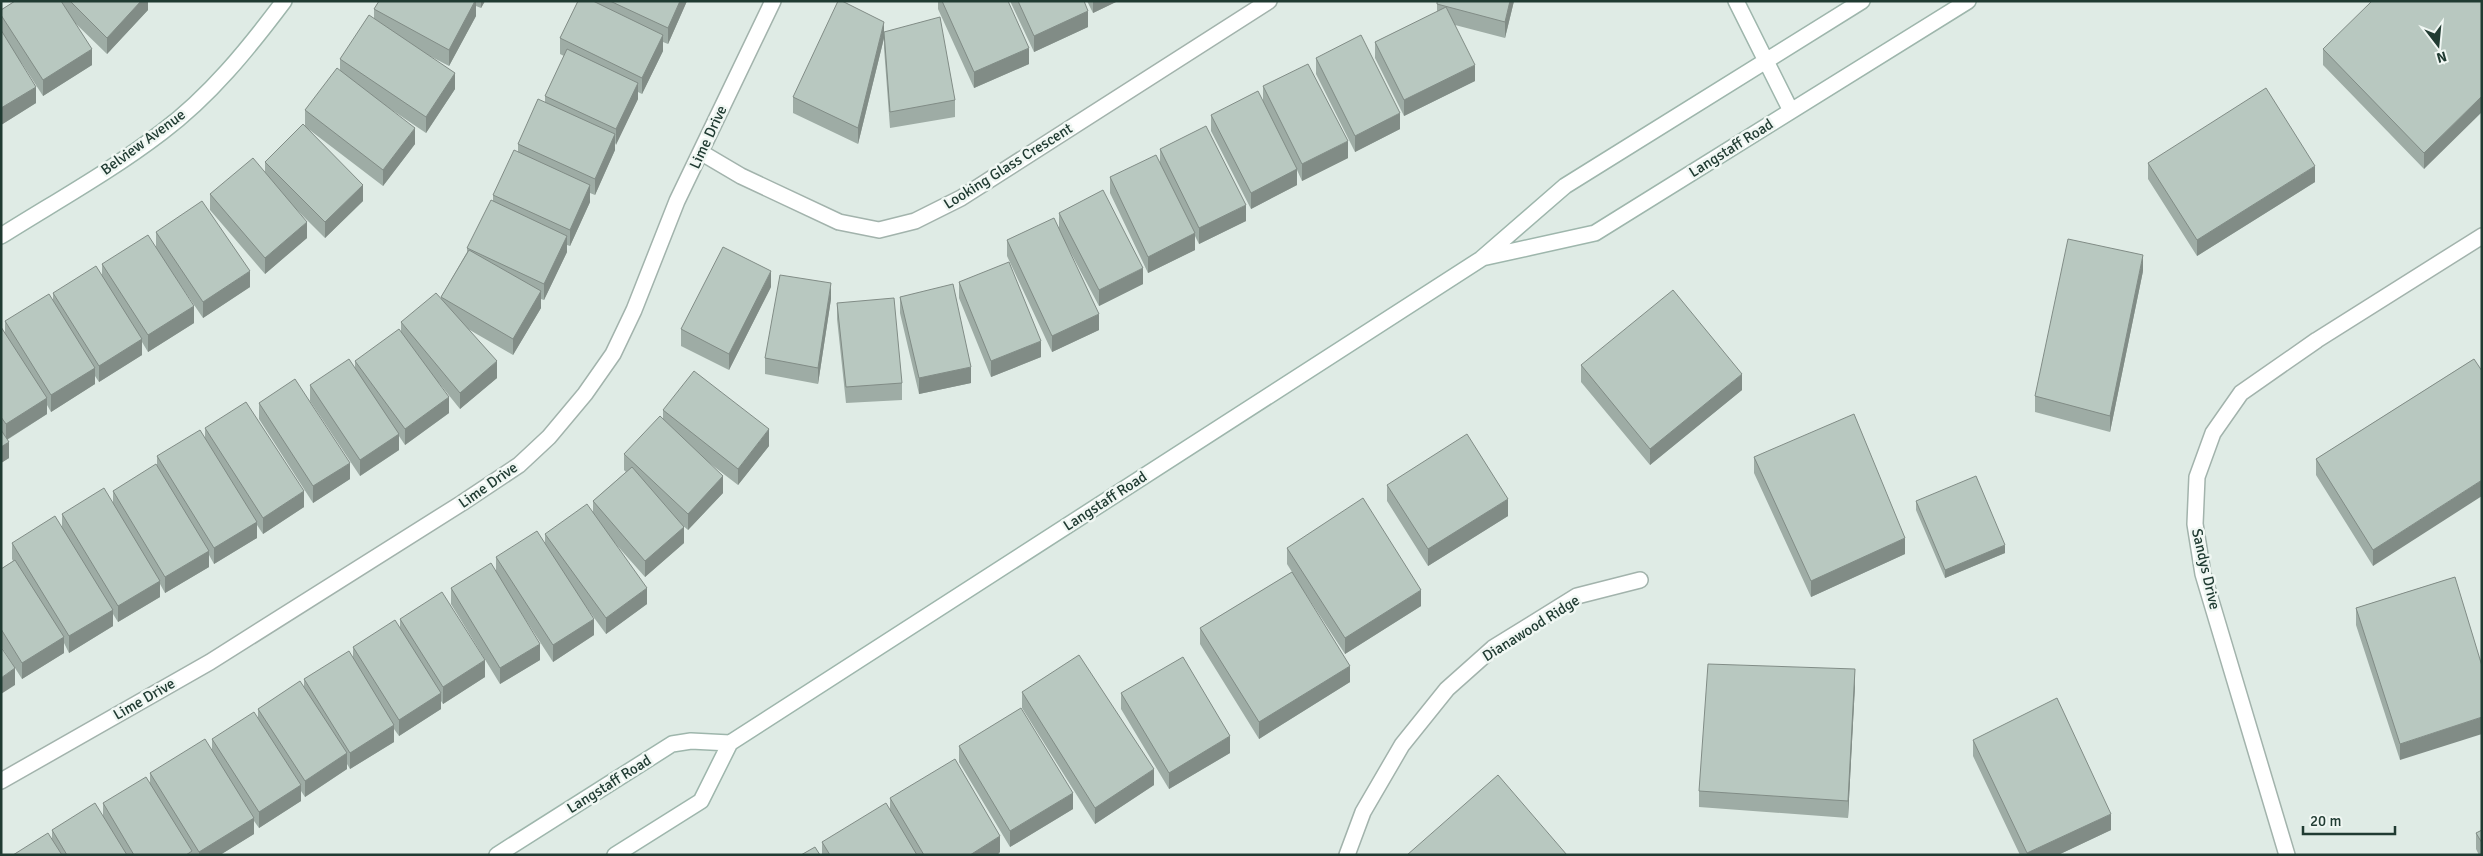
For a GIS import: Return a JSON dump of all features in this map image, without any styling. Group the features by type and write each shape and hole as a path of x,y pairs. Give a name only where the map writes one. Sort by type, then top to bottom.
{"street":[{"name":"Belview Avenue","path":"1,236 163,132 208,92 246,52 284,1"},
{"name":"Lime Drive","path":"1,781 210,662 462,503 518,465 543,443 585,394 612,354 634,310 677,201 773,1"},
{"name":"Looking Glass Crescent","path":"702,152 756,183 839,222 879,230 915,221 961,198 1269,1"},
{"path":"1736,1 1791,110"},
{"name":"Langstaff Road","path":"497,855 672,744 691,742 730,743 1481,258 1565,186 1862,1"},
{"name":"Langstaff Road","path":"1481,258 1595,233 1968,1"},
{"name":"Sandys Drive","path":"2287,855 2203,574 2195,524 2196,476 2213,434 2241,393 2316,340 2482,236"},
{"name":"Dianawood Ridge","path":"1347,855 1363,812 1402,745 1447,689 1493,648 1577,596 1640,580"},
{"path":"615,855 701,801 730,743"}],"building":[{"path":"15,1 61,1 92,49 43,80 1,15 1,10"},
{"path":"70,1 141,1 107,38"},
{"path":"379,1 475,1 449,50 374,9"},
{"path":"578,1 593,1 663,35 642,78 560,38"},
{"path":"610,1 680,1 668,28"},
{"path":"838,1 842,1 884,22 858,128 793,97"},
{"path":"942,1 1008,1 1029,48 974,72"},
{"path":"1018,1 1084,1 1088,11 1034,36"},
{"path":"1437,1 1510,1 1505,22 1437,4"},
{"path":"2372,1 2482,1 2482,96 2424,153 2323,49"},
{"path":"1446,7 1475,65 1404,100 1375,42"},
{"path":"369,15 455,73 426,117 340,59"},
{"path":"940,17 955,100 890,112 884,32"},
{"path":"1,30 36,87 1,108"},
{"path":"1361,35 1400,113 1355,136 1316,58"},
{"path":"567,49 638,83 616,129 545,96"},
{"path":"1308,64 1348,141 1302,164 1263,86"},
{"path":"337,68 415,128 383,170 305,110"},
{"path":"2266,88 2315,166 2197,240 2148,163"},
{"path":"1258,91 1297,169 1251,193 1211,115"},
{"path":"538,99 615,134 595,179 518,144"},
{"path":"303,124 363,185 325,222 265,162"},
{"path":"1206,126 1246,205 1199,228 1160,149"},
{"path":"514,150 590,185 570,230 493,195"},
{"path":"1156,155 1195,233 1148,257 1110,177"},
{"path":"253,158 307,222 265,258 210,194"},
{"path":"1103,190 1143,268 1099,290 1059,213"},
{"path":"491,200 567,236 544,284 467,248"},
{"path":"202,201 250,271 203,302 156,232"},
{"path":"1054,218 1099,314 1052,336 1007,240"},
{"path":"148,235 194,306 148,335 102,264"},
{"path":"2068,239 2143,255 2110,416 2035,396"},
{"path":"723,247 771,271 729,354 681,329"},
{"path":"469,250 541,291 513,339 441,297"},
{"path":"1009,262 1041,341 991,361 959,282"},
{"path":"96,266 142,339 99,366 53,293"},
{"path":"780,275 831,283 818,368 765,358"},
{"path":"953,284 971,367 919,378 900,297"},
{"path":"1673,290 1742,374 1650,449 1581,365"},
{"path":"436,293 497,361 460,393 401,322"},
{"path":"49,294 95,368 51,395 5,321"},
{"path":"894,298 902,383 846,387 837,303"},
{"path":"1,327 47,398 6,424 1,417"},
{"path":"399,329 449,397 405,429 355,361"},
{"path":"349,359 399,434 360,460 310,385"},
{"path":"2474,359 2482,371 2482,480 2373,550 2316,459"},
{"path":"694,371 769,429 738,469 663,410"},
{"path":"295,379 350,463 313,486 259,403"},
{"path":"246,402 304,491 263,518 205,428"},
{"path":"1854,414 1905,538 1811,581 1754,457"},
{"path":"660,416 723,476 688,514 624,454"},
{"path":"1,430 9,442 1,447"},
{"path":"200,430 257,522 214,548 157,456"},
{"path":"1467,434 1508,499 1428,549 1387,485"},
{"path":"156,464 209,551 165,577 113,491"},
{"path":"632,467 684,527 645,561 593,501"},
{"path":"1976,476 2005,545 1945,570 1916,501"},
{"path":"104,488 160,581 118,606 62,514"},
{"path":"1363,498 1421,590 1345,638 1287,548"},
{"path":"587,504 647,588 606,618 545,534"},
{"path":"55,516 113,610 69,636 12,543"},
{"path":"537,531 594,619 553,645 496,557"},
{"path":"15,560 64,637 22,663 1,629 1,569"},
{"path":"491,563 540,644 500,668 451,588"},
{"path":"1292,572 1350,666 1259,722 1200,628"},
{"path":"2455,577 2482,666 2482,717 2400,744 2356,608"},
{"path":"442,592 485,660 443,687 400,619"},
{"path":"395,620 441,693 399,720 353,647"},
{"path":"1,647 15,668 1,678"},
{"path":"349,651 394,725 350,753 304,679"},
{"path":"1079,655 1154,769 1095,808 1022,692"},
{"path":"1183,657 1230,736 1169,773 1121,693"},
{"path":"1708,664 1855,669 1848,801 1699,791"},
{"path":"300,681 347,753 305,781 258,709"},
{"path":"2057,698 2111,814 2027,853 1973,740"},
{"path":"1021,708 1073,793 1010,831 959,746"},
{"path":"254,712 301,785 259,812 212,739"},
{"path":"205,739 254,818 199,852 150,773"},
{"path":"955,759 1000,836 970,855 924,855 890,798"},
{"path":"1498,775 1567,855 1407,855"},
{"path":"146,777 192,851 186,855 134,855 103,803"},
{"path":"95,803 127,855 67,855 52,830"},
{"path":"886,803 917,855 830,855 822,842"},
{"path":"2482,830 2482,843 2476,833"},
{"path":"48,833 62,855 13,855"},
{"path":"815,847 820,855 801,855"}]}
